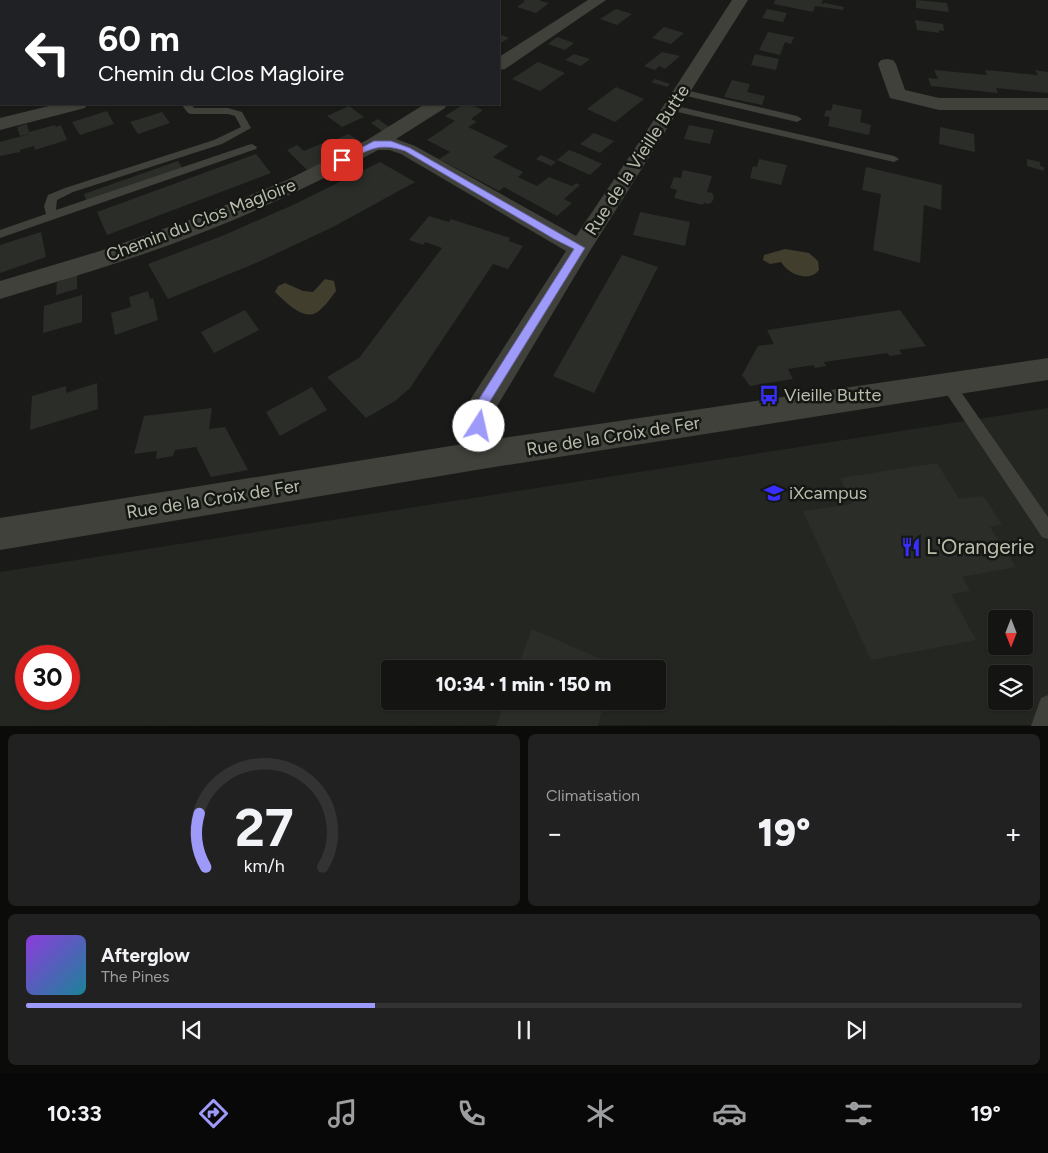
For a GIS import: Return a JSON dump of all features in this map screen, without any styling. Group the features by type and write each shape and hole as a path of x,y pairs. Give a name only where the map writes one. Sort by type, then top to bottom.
{"street":[{"path":"500,64 598,0"},
{"name":"Rue de la Vieille Butte","path":"482,455 478,411 580,248 677,100 725,20 740,0"},
{"path":"887,64 897,94 939,104 1048,104"},
{"path":"0,124 74,105"},
{"name":"Chemin du Clos Magloire","path":"0,290 108,257 196,226 295,185 374,144 436,105"},
{"path":"374,144 391,144 408,150 580,248"},
{"name":"Rue de la Croix de Fer","path":"0,534 482,455 1048,369"}],"lane":[{"path":"677,100 797,118"},
{"path":"677,100 894,159"},
{"path":"52,216 50,206 52,198 69,190 218,142 246,128 239,114 228,111 192,111 187,105"},
{"path":"0,234 252,147"},
{"path":"947,383 1048,531"},
{"path":"1041,726 1048,705"}],"shaded area":[{"path":"785,249 809,253 818,261 819,270 810,276 804,276 788,270 781,262 770,264 763,260 764,255"},
{"path":"325,279 334,281 336,291 325,305 315,313 309,314 296,310 275,292 278,286 285,283 303,291 313,292"},
{"name":"iXcampus","path":"1048,408 1048,725 0,726 0,572"}],"building":[{"path":"522,0 538,0 549,3 536,13 517,7 525,1"},
{"path":"775,0 823,0 821,4 825,3 844,7 843,10 815,6 813,12 774,4"},
{"path":"916,0 947,3 949,12 916,8"},
{"path":"616,9 632,14 617,25 600,19"},
{"path":"767,9 787,13 783,22 762,18"},
{"path":"915,20 943,24 944,31 939,30 940,33 917,30"},
{"path":"664,27 684,33 671,44 652,38"},
{"path":"768,32 794,37 791,44 785,42 780,55 759,50"},
{"path":"500,34 509,38 500,43"},
{"path":"557,37 574,43 565,50 548,44"},
{"path":"662,52 680,56 665,69 659,66 655,70 644,66"},
{"path":"574,54 590,59 581,66 565,60"},
{"path":"755,54 779,59 776,70 751,65"},
{"path":"538,62 565,73 540,91 512,79"},
{"path":"934,70 987,75 985,70 1038,75 1035,70 1048,72 1048,93 996,88 998,93 931,86 928,78 938,79"},
{"path":"655,79 670,84 667,87 651,82"},
{"path":"732,80 750,84 747,92 765,96 762,105 724,97"},
{"path":"616,87 644,99 615,122 587,109"},
{"path":"833,104 862,110 860,122 871,125 869,135 828,126 830,117 824,116 826,110 831,111"},
{"path":"462,105 471,105 483,110 471,119 477,122 468,127 508,146 493,157 523,172 518,177 537,186 549,177 572,186 576,183 580,185 564,199 572,203 557,216 504,187 499,191 439,159 450,152 427,140 455,121 445,116"},
{"path":"349,106 364,117 342,127 327,116"},
{"path":"107,111 114,124 80,135 72,122"},
{"path":"162,112 170,123 138,134 130,122"},
{"path":"378,119 389,127 382,131 371,123"},
{"path":"27,124 29,132 61,125 67,140 35,150 34,146 20,150 20,152 0,156 0,142 30,134 20,136 17,127"},
{"path":"689,125 714,130 710,144 684,139"},
{"path":"940,127 974,134 975,152 939,144"},
{"path":"594,133 614,141 600,153 580,144"},
{"path":"349,134 360,142 345,150 334,140"},
{"path":"323,143 339,156 307,170 287,150 297,145 304,151"},
{"path":"569,150 602,164 590,175 557,160"},
{"path":"256,154 271,173 107,235 97,212"},
{"path":"541,155 556,162 551,166 536,159"},
{"path":"759,159 787,165 781,185 750,178 753,166 757,167"},
{"path":"1027,159 1040,162 1040,166 1044,167 1044,171 1027,166"},
{"path":"178,161 183,169 87,203 84,194"},
{"path":"380,162 415,182 333,227 256,263 168,299 148,264 222,236 295,204"},
{"path":"866,167 942,185 941,210 924,205 920,263 873,250 881,194 862,190"},
{"path":"683,170 712,176 707,192 712,193 714,197 712,202 709,204 704,203 703,205 674,198 677,190 670,188 674,177 681,178"},
{"path":"640,212 690,222 685,246 633,235"},
{"path":"429,216 449,222 451,219 510,238 509,241 523,246 508,269 493,264 410,388 395,401 366,418 327,377 359,358 442,248 425,242 423,245 409,240"},
{"path":"41,232 46,257 0,273 0,245"},
{"path":"622,255 658,267 594,393 553,376"},
{"path":"77,275 77,289 56,295 57,282"},
{"path":"148,291 150,299 153,298 158,320 115,335 111,313 131,307 129,297"},
{"path":"82,295 82,322 43,333 44,306"},
{"path":"245,310 259,330 214,353 201,332"},
{"path":"900,310 926,346 899,350 902,354 890,356 887,353 824,362 826,366 815,368 813,365 788,369 793,379 750,386 742,375 758,346 774,344 767,330"},
{"path":"97,383 98,409 30,430 32,396 66,386 66,393"},
{"path":"312,387 327,410 280,436 266,412"},
{"path":"212,408 209,429 225,427 248,470 211,477 196,447 175,450 173,456 156,459 157,451 134,454 144,416"},
{"name":"L'Orangerie","path":"937,463 959,499 983,496 1002,524 990,527 1016,567 962,577 970,591 951,594 976,640 871,660 803,511 852,504 840,478"},
{"path":"532,629 601,659 601,660 520,660"},
{"path":"502,710 602,710 598,726 496,726"}],"place":[{"name":"Vieille Butte","path":"769,395"},
{"name":"iXcampus","path":"774,493"},
{"name":"L'Orangerie","path":"911,547"}],"route":[{"path":"342,160 374,144 391,144 408,150 580,248 478,411 479,426"}]}
